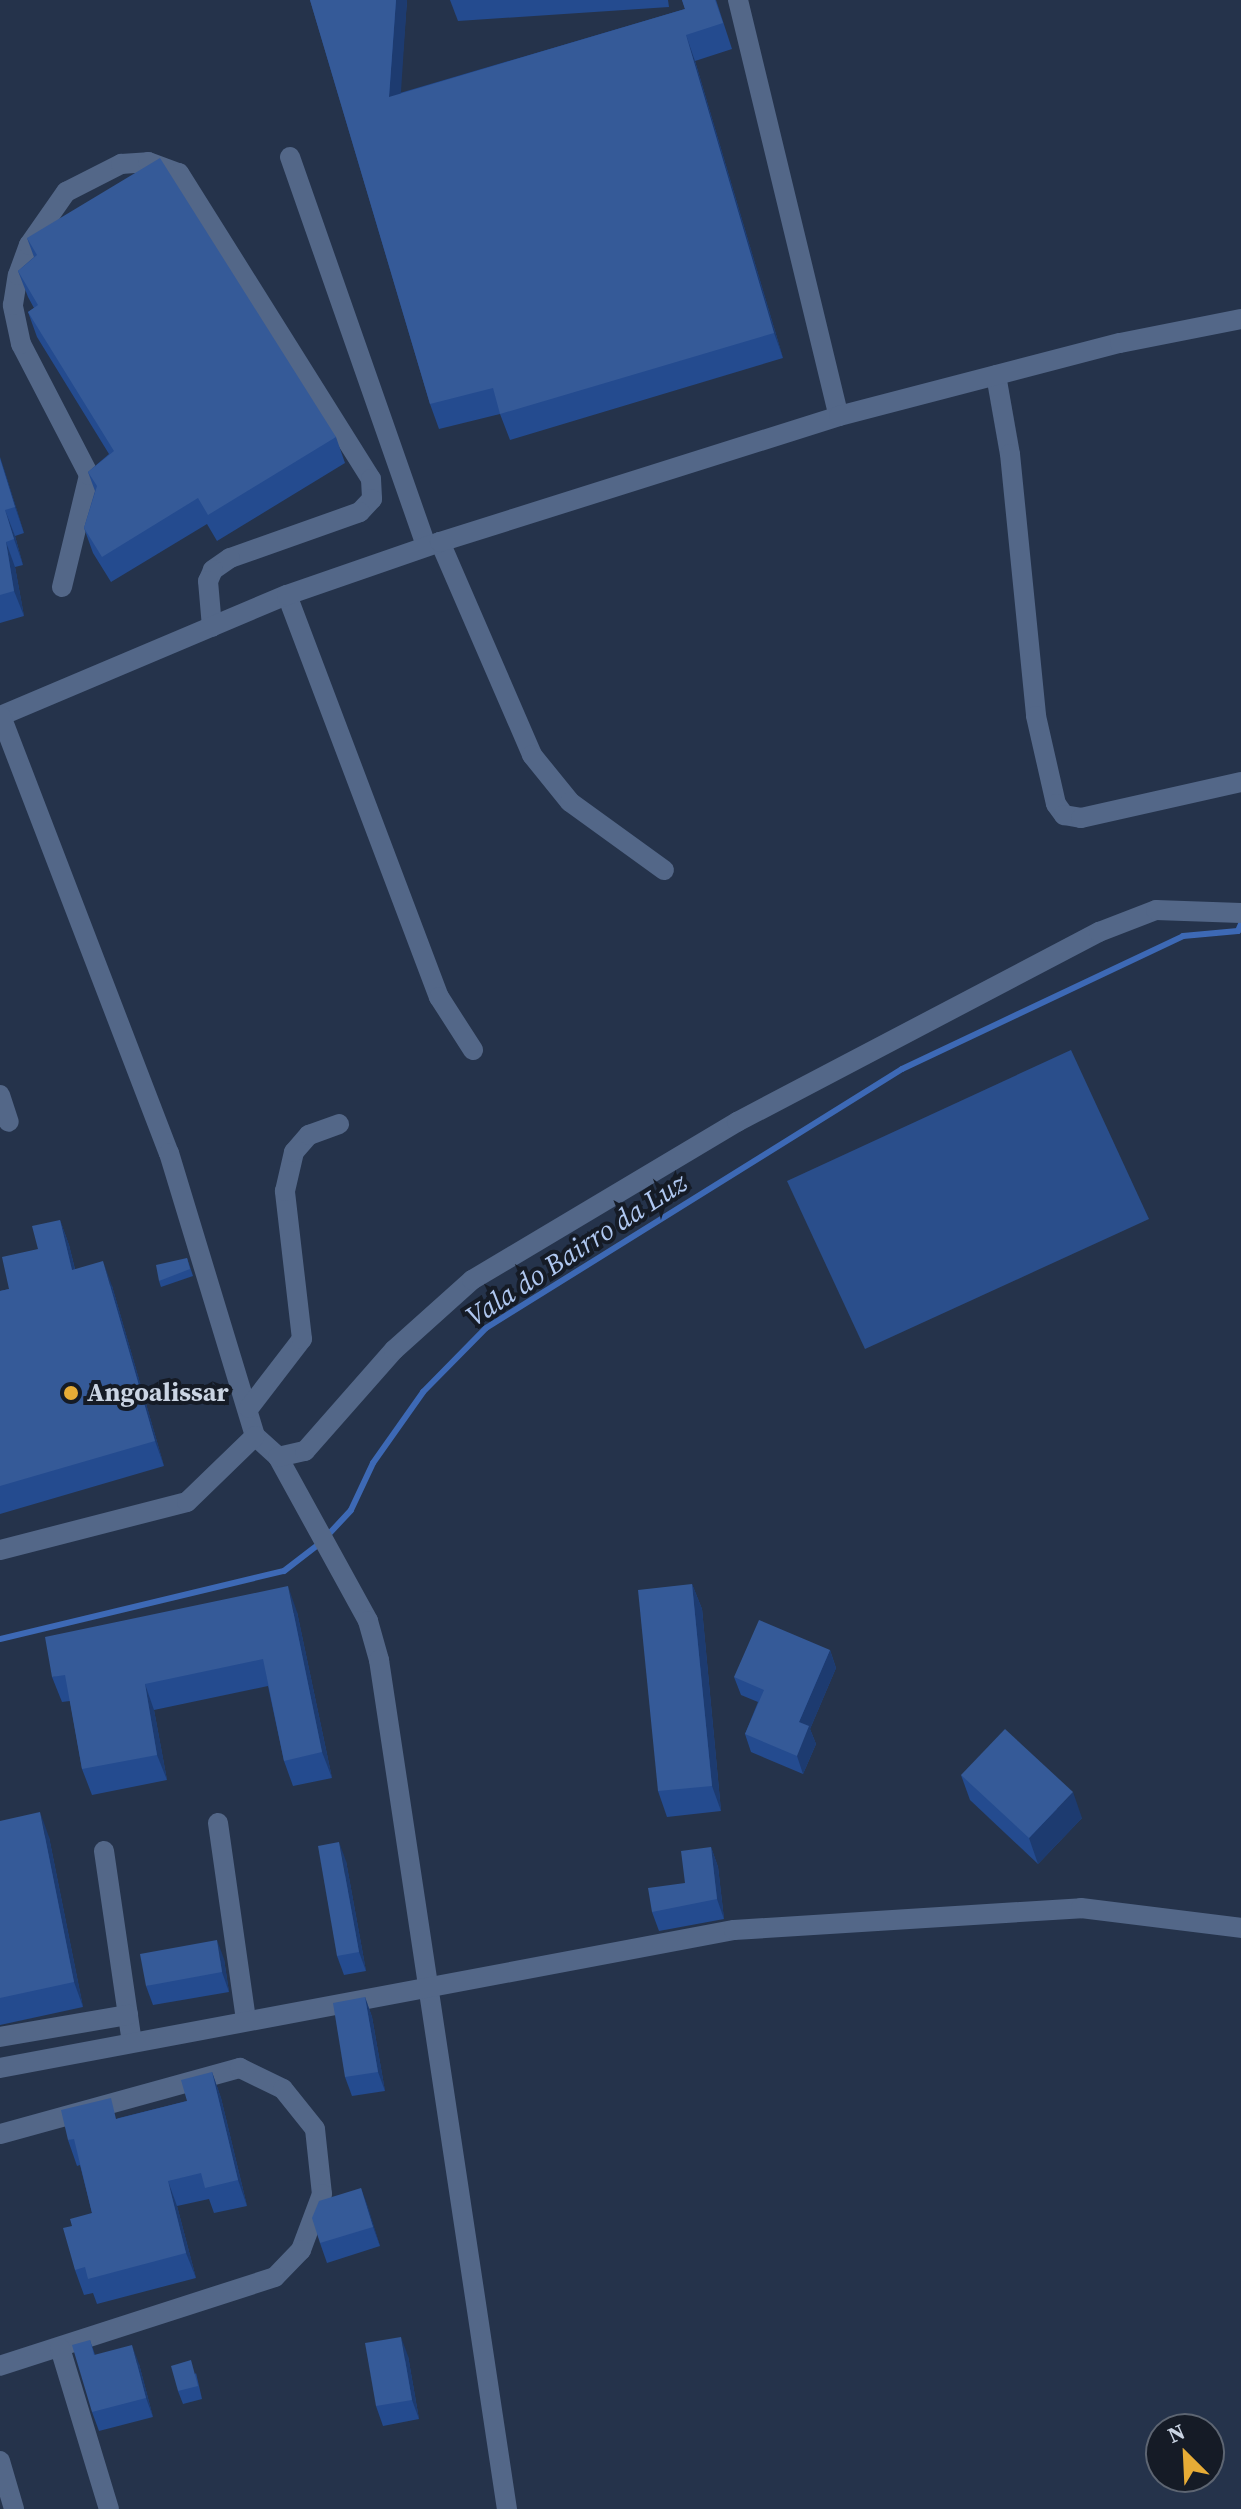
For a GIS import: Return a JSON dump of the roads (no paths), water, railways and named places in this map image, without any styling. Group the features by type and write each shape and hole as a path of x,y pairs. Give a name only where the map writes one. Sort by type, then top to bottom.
{"street":[{"path":"738,0 839,416"},
{"path":"290,157 433,544 532,755 570,802 664,870"},
{"path":"62,587 89,475 21,344 13,305 18,275 29,245 66,192 121,164 148,162 179,173 371,479 372,499 360,512 230,558 213,570 208,581 212,627"},
{"path":"507,2509 375,1647 368,1621 278,1457 255,1436 249,1408 169,1153 0,716 287,595 433,544 839,416 996,375 1241,319"},
{"path":"996,375 1010,454 1036,716 1056,804 1064,815 1081,818 1241,782"},
{"path":"287,595 439,997 473,1050"},
{"path":"278,1457 305,1451 394,1350 472,1280 737,1122 1099,932 1156,910 1241,913"},
{"path":"0,1095 9,1122"},
{"path":"249,1408 302,1339 285,1191 294,1152 309,1135 339,1124"},
{"path":"0,1550 187,1502 255,1436"},
{"path":"218,1823 246,2020"},
{"path":"104,1851 132,2042"},
{"path":"0,2068 426,1985 734,1930 1081,1908 1241,1928"},
{"path":"0,2037 128,2015"},
{"path":"0,2134 240,2068 283,2089 315,2129 322,2194 301,2250 275,2277 0,2366"},
{"path":"60,2348 109,2509"},
{"path":"1,2465 14,2509"}],"waterway":[{"name":"Vala do Bairro da Luz","path":"327,1536 351,1510 373,1463 423,1392 486,1328 902,1069 1183,936 1238,931 1241,924"},
{"name":"Vala do Bairro da Luz","path":"0,1639 284,1571 319,1544"}],"place":[{"name":"Angoalissar","path":"71,1393"}]}
